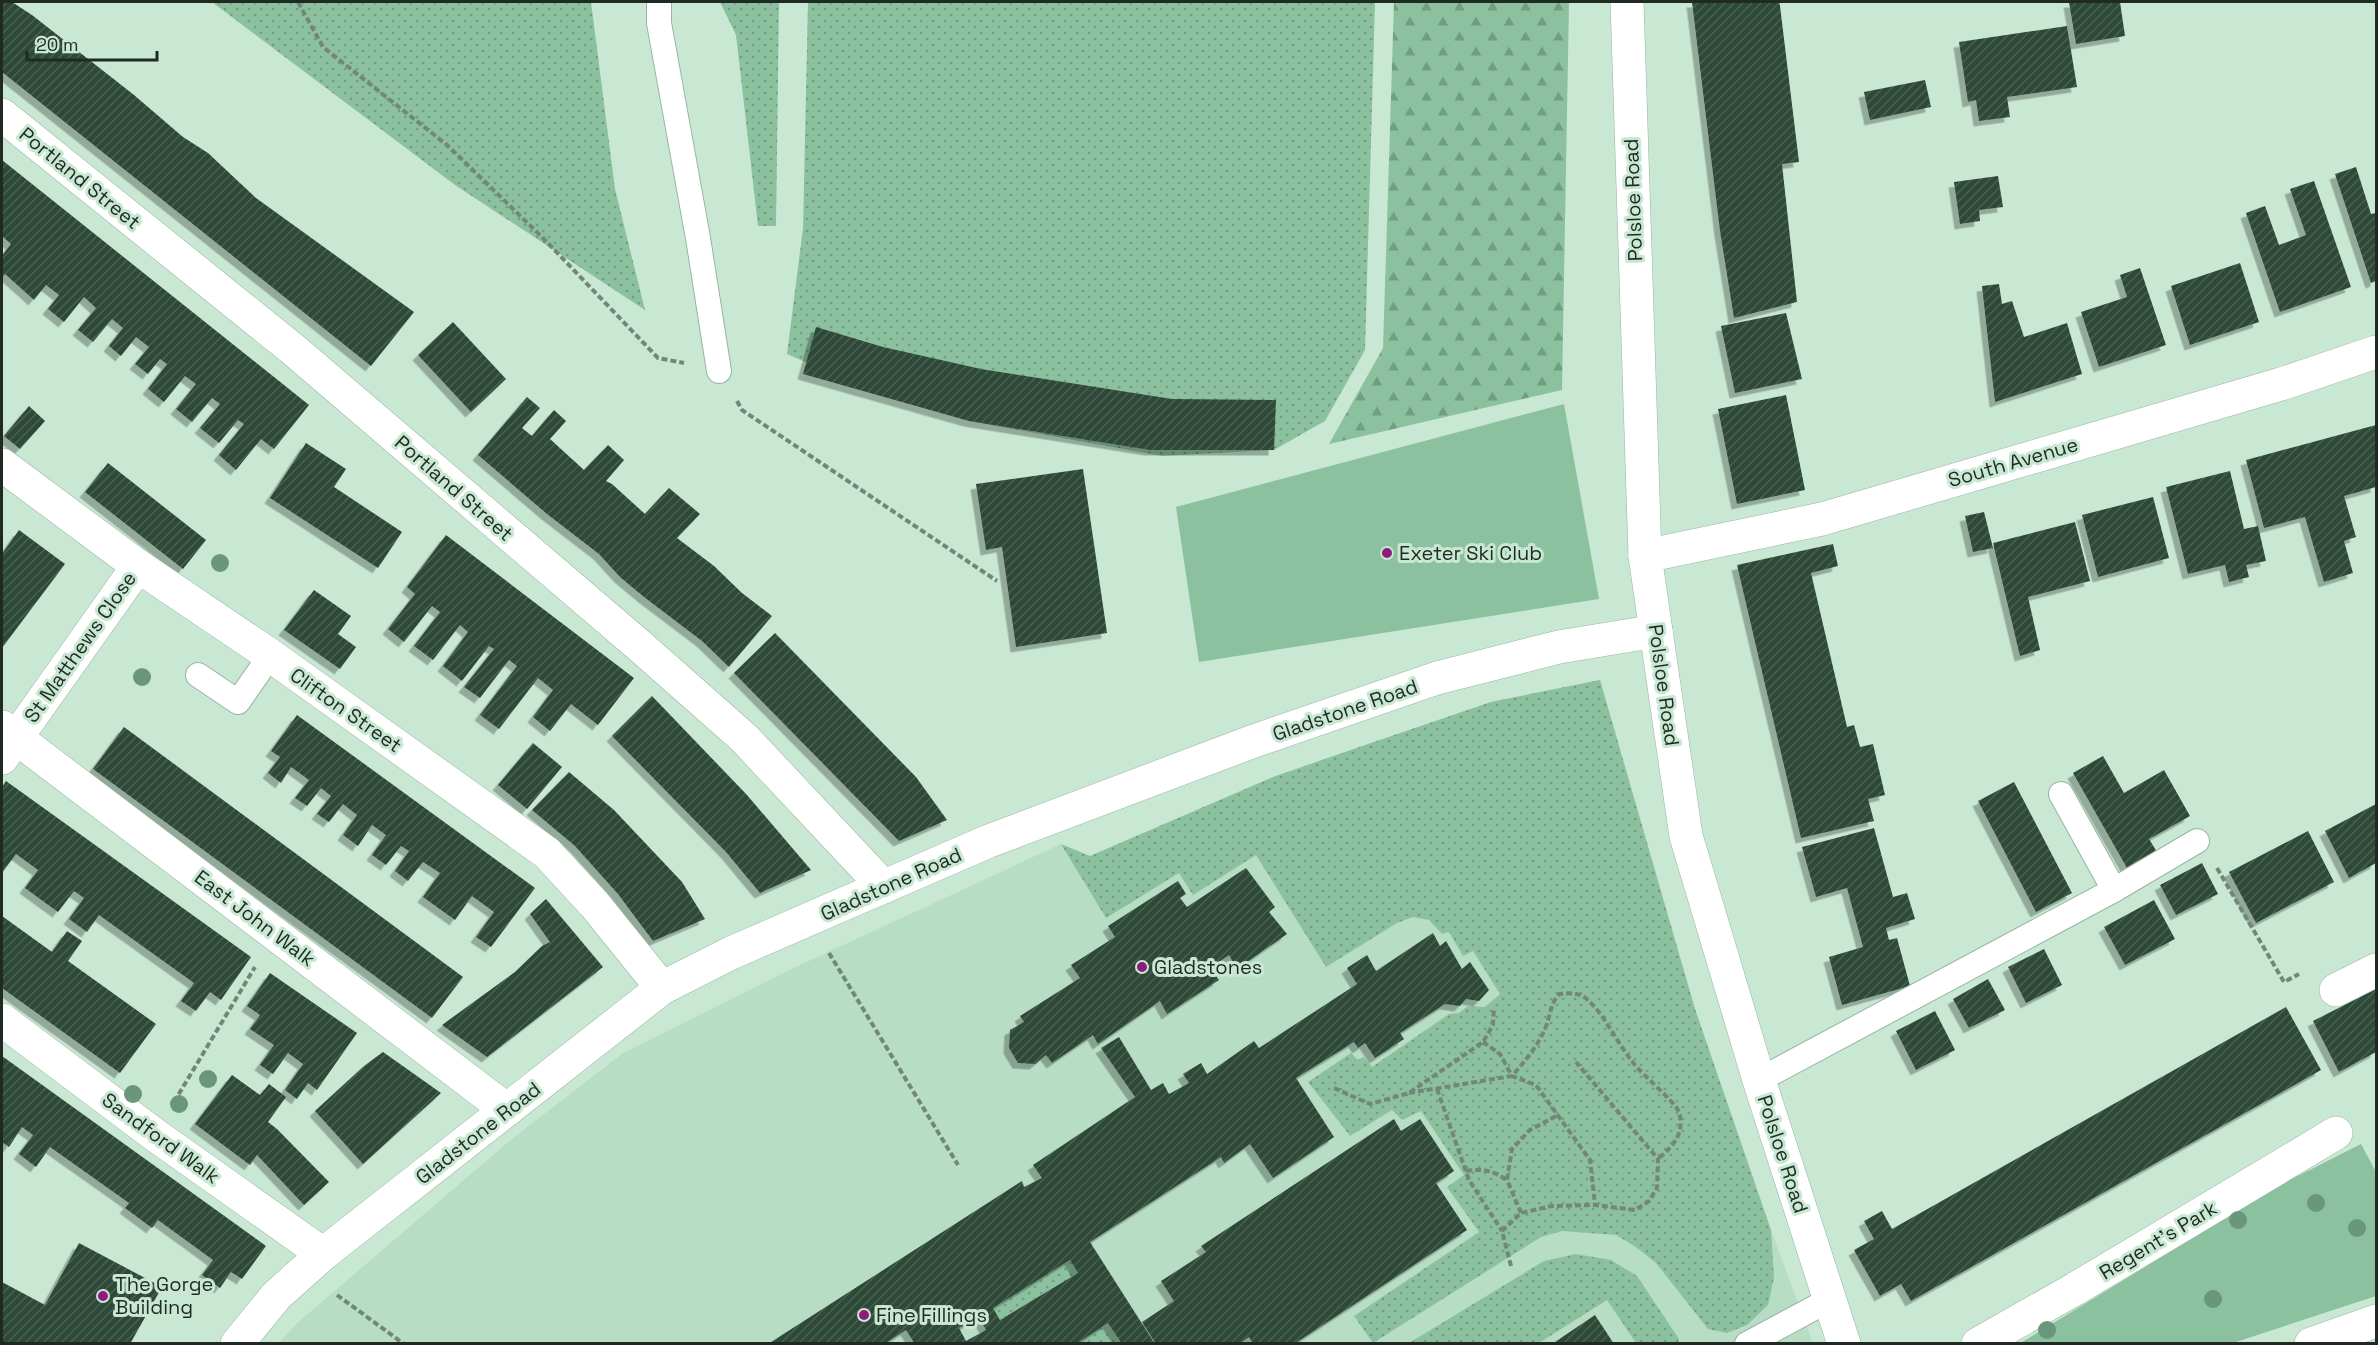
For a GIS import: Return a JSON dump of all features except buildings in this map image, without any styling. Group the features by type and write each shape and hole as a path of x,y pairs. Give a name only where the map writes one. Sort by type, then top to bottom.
{"street":[{"name":"Polsloe Road","path":"1627,2 1645,556 1686,836 1759,1080 1844,1344"},
{"name":"Portland Street","path":"2,115 295,351 641,647 744,738 884,887"},
{"name":"South Avenue","path":"1645,556 1822,519 2281,384 2376,352"},
{"name":"Clifton Street","path":"2,465 138,566 270,656 547,853 595,905 662,988"},
{"name":"St Matthews Close","path":"7,741 138,566"},
{"name":"Gladstone Road","path":"237,1344 276,1296 314,1263 507,1110 662,988 731,953 988,841 1254,741 1437,678 1559,647 1656,631"},
{"name":"East John Walk","path":"7,741 275,933 507,1110"},
{"path":"2336,990 2376,970"},
{"name":"Sandford Walk","path":"2,1020 155,1135 314,1263"},
{"name":"Regent's Park","path":"1978,1344 2075,1289 2336,1133"},
{"path":"2311,1344 2376,1321"}],"lane":[{"path":"659,2 659,22 699,238 719,371"},
{"path":"198,675 238,702 270,656"},
{"path":"2061,794 2114,890"},
{"path":"1759,1080 2114,890 2197,842"},
{"path":"1747,1344 1829,1300"}],"path":[{"path":"298,2 323,47 447,146 542,237 658,358 719,371 742,410 997,581"},
{"path":"2197,842 2207,851 2284,982 2302,973"},
{"path":"809,919 957,1165"},
{"path":"155,1135 275,933"},
{"path":"1512,1076 1534,1050 1546,1026 1551,1004 1559,994 1576,993 1588,1001 1634,1065 1678,1111 1681,1132 1673,1147 1658,1159"},
{"path":"1410,1092 1483,1042 1493,1026 1494,1008"},
{"path":"1483,1042 1500,1054 1512,1076"},
{"path":"1502,1231 1521,1213 1552,1206 1596,1205 1635,1210 1649,1201 1657,1188 1658,1159 1576,1062"},
{"path":"1334,1088 1370,1104 1410,1092 1512,1076 1536,1085 1590,1160 1596,1205"},
{"path":"1437,1089 1469,1180 1502,1231 1511,1266"},
{"path":"1521,1213 1508,1180 1512,1149 1530,1130 1558,1115"},
{"path":"1466,1171 1487,1170 1508,1180"},
{"path":"314,1263 404,1344"}],"shaded area":[{"path":"1600,680 1695,1009 1771,1230 1813,1343 278,1344 295,1325 508,1142 623,1053 785,972 1061,844 1090,856 1273,777 1371,743 1491,702"}],"green space":[{"path":"212,2 591,2 615,189 645,310 455,185"},
{"path":"720,2 779,2 776,226 758,226 736,35"},
{"path":"808,2 1375,2 1365,350 1325,421 1274,450 1162,456 969,421 874,392 787,354 803,228"},
{"path":"1394,2 1569,2 1562,390 1329,444 1383,348"},
{"name":"Exeter Ski Club","path":"1564,404 1599,599 1199,662 1176,507"},
{"path":"1600,680 1695,1009 1771,1230 1774,1278 1768,1305 1747,1325 1727,1333 1708,1329 1656,1263 1636,1247 1616,1235 1562,1231 1541,1237 1373,1343 1354,1316 1479,1232 1447,1187 1464,1175 1421,1111 1402,1120 1392,1110 1350,1136 1308,1082 1351,1053 1358,1060 1364,1057 1372,1067 1449,1014 1459,1013 1468,1006 1485,1007 1500,994 1473,951 1463,956 1449,932 1442,934 1429,920 1413,917 1397,923 1326,967 1256,855 1193,895 1179,873 1106,918 1061,844 1090,856 1273,777 1371,743 1491,702"},
{"path":"2361,1144 2376,1172 2376,1296 2233,1343 2019,1344 2278,1186"},
{"path":"1576,1254 1611,1260 1637,1276 1679,1339 1679,1343 1636,1343 1607,1300 1539,1343 1409,1343 1544,1261"},
{"path":"1070,1260 1078,1273 1000,1320 993,1308"},
{"path":"1108,1323 1122,1344 1076,1344"}],"place":[{"name":"Exeter Ski Club","path":"1387,553"},
{"name":"Gladstones","path":"1142,967"},
{"name":"The Gorge Building","path":"103,1296"},
{"name":"Fine Fillings","path":"864,1315"}]}
